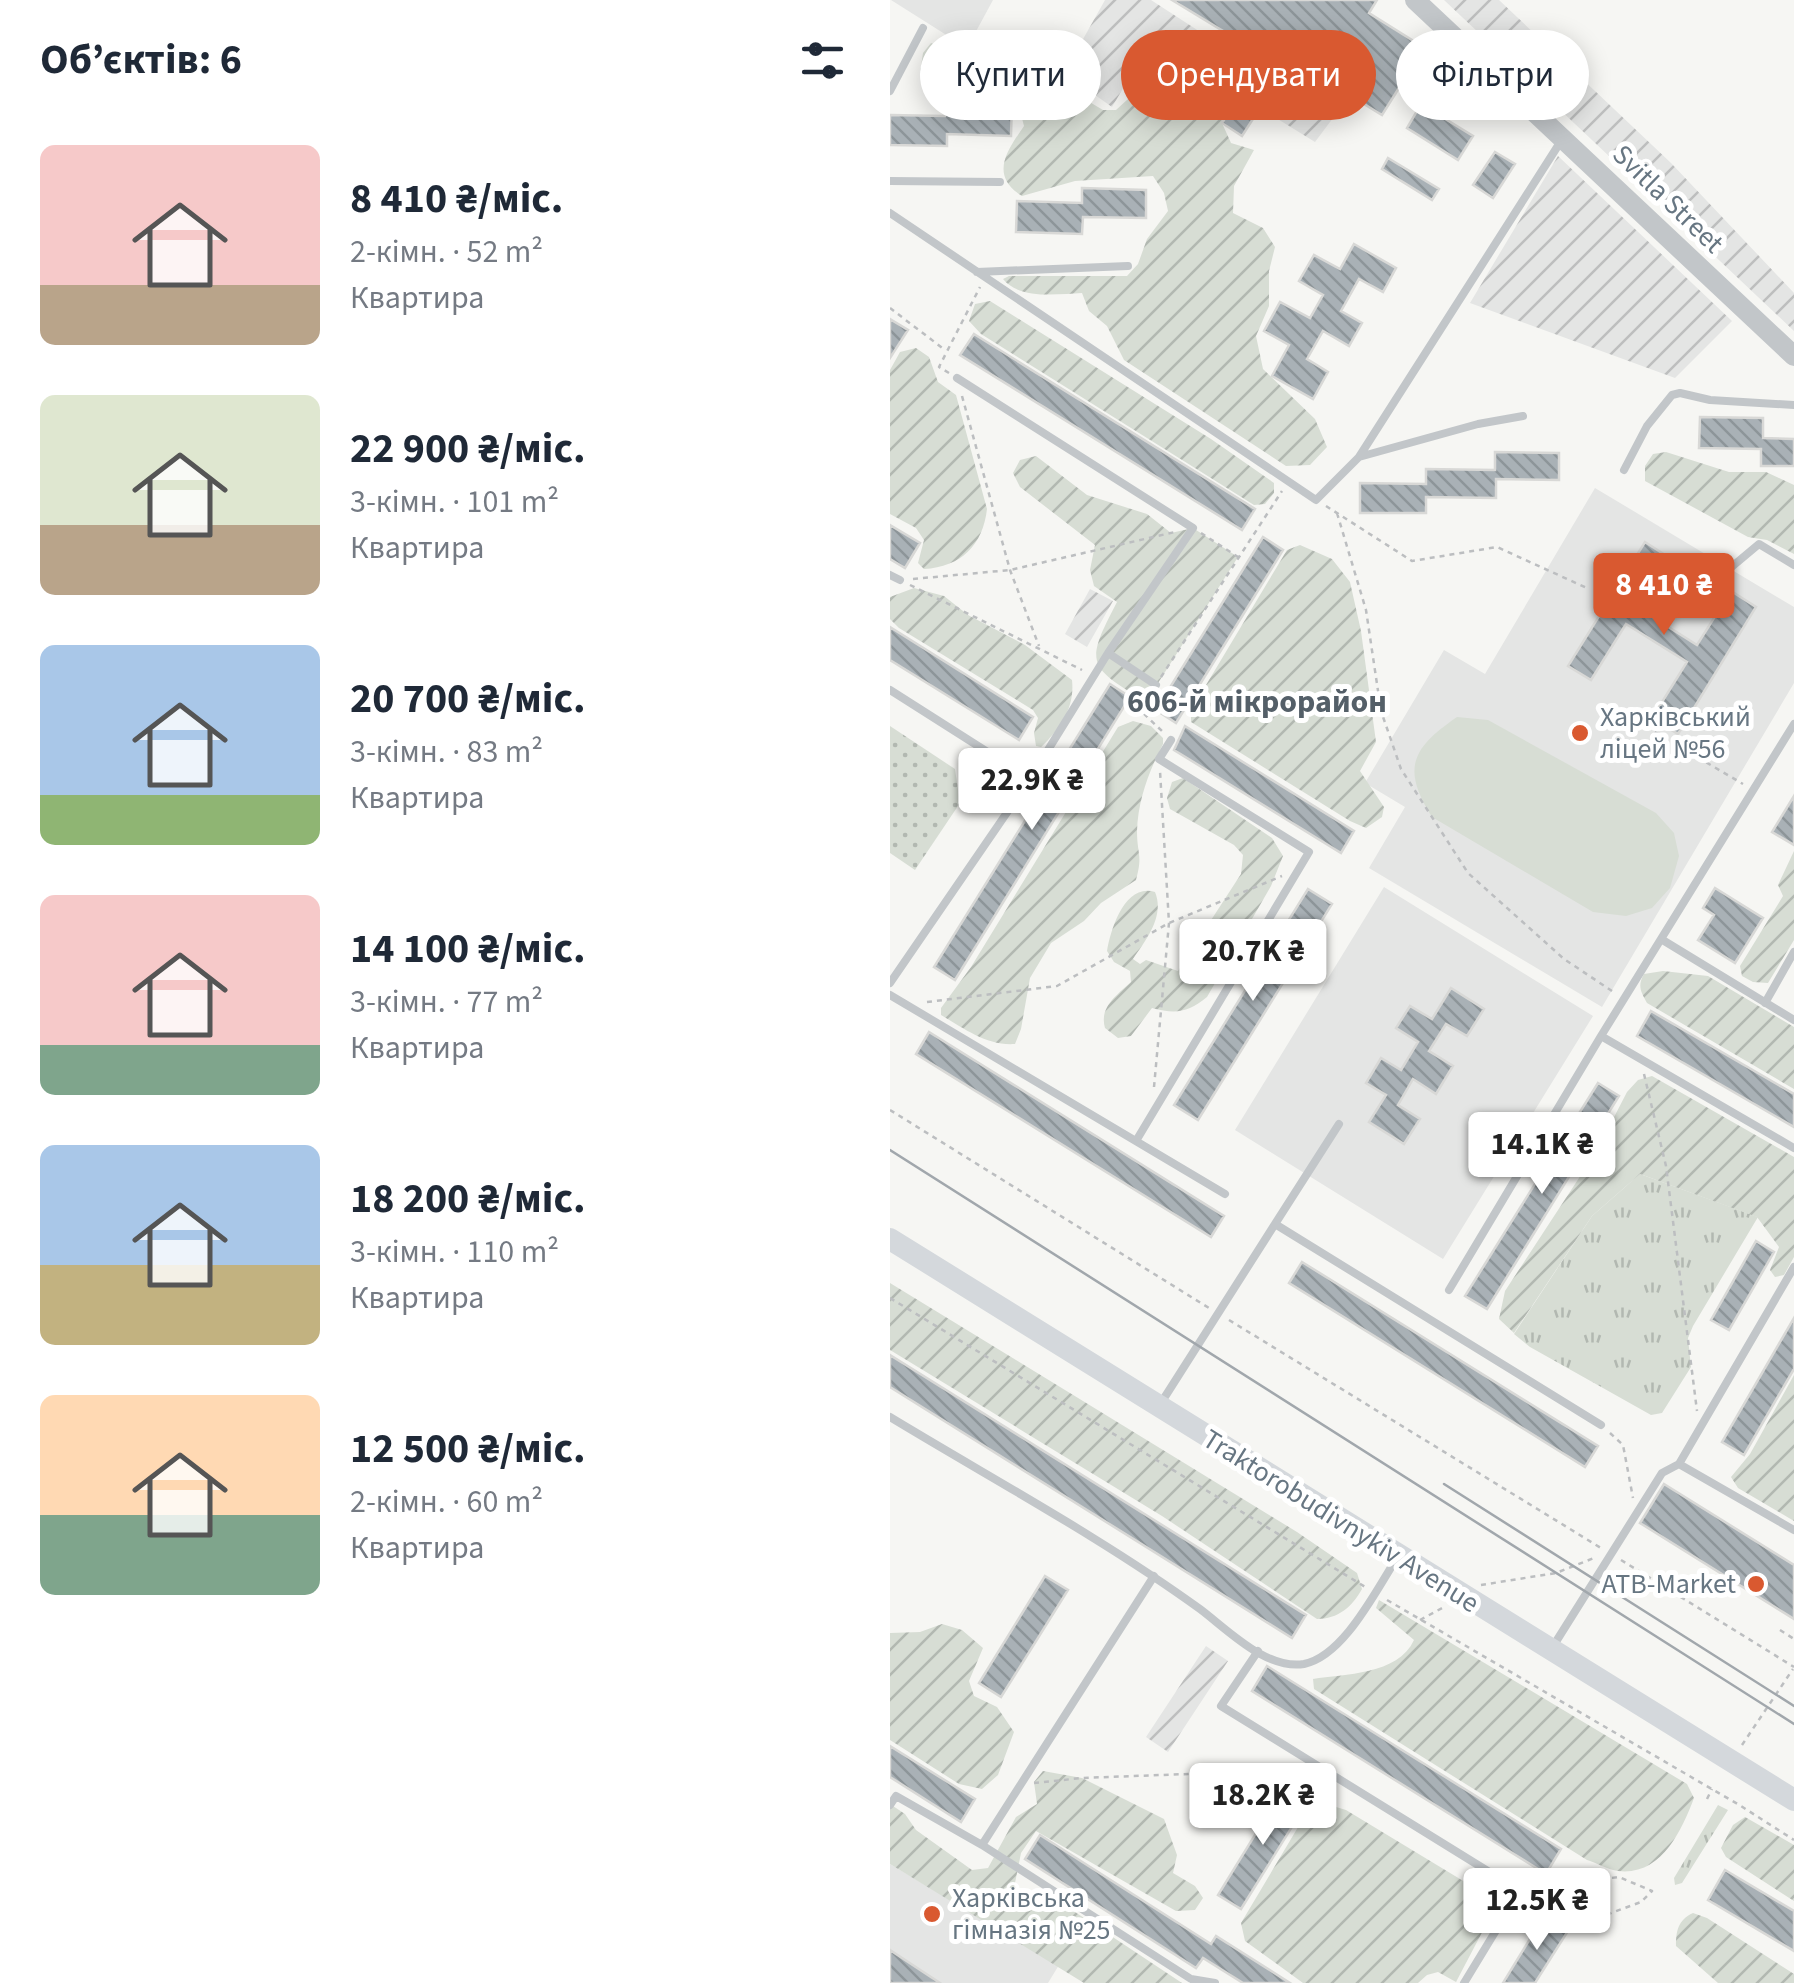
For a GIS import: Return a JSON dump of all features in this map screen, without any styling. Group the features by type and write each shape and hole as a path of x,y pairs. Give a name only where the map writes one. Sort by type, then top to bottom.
{"main road":[{"name":"Traktorobudivnykiv Avenue","path":"890,1240 1794,1800"}],"street":[{"name":"Svitla Street","path":"1415,0 1794,356"}],"lane":[{"path":"890,91 923,28"},
{"path":"890,213 1316,500 1358,457 1563,137"},
{"path":"890,181 1000,182"},
{"path":"981,275 1128,266"},
{"path":"890,983 1030,779 1092,676 1193,528 957,378"},
{"path":"1624,470 1647,426 1672,395 1680,392 1710,400 1794,405"},
{"path":"1358,457 1478,424 1523,416"},
{"path":"1716,580 1759,544 1794,565"},
{"path":"890,574 900,580"},
{"path":"1108,654 1156,685"},
{"path":"890,690 1030,779"},
{"path":"1449,1290 1794,724"},
{"path":"1136,1141 1309,852 1159,759 1172,740"},
{"path":"1661,940 1794,1020"},
{"path":"1765,1002 1794,952"},
{"path":"890,995 1226,1194"},
{"path":"1601,1036 1794,1148"},
{"path":"1158,1407 1339,1124"},
{"path":"1274,1224 1602,1425"},
{"path":"1550,1652 1662,1473 1679,1464 1794,1267"},
{"path":"890,1417 1154,1576 1278,1663 1299,1664 1319,1659 1348,1634 1397,1557"},
{"path":"1679,1464 1794,1530"},
{"path":"982,1845 1154,1576"},
{"path":"1258,1651 1221,1706 1520,1892 1464,1983"},
{"path":"892,1798 982,1845 1191,1979 1215,1983"}],"path":[{"path":"981,275 938,367 957,378 1010,570 1038,646"},
{"path":"890,308 946,351"},
{"path":"1172,740 1141,712 1288,481"},
{"path":"1316,500 1412,561 1497,547 1588,589"},
{"path":"1337,513 1366,610 1381,711 1401,769 1468,873 1564,959 1624,999"},
{"path":"900,580 1010,570 1193,528 1238,557"},
{"path":"900,580 1092,676"},
{"path":"1646,727 1753,790"},
{"path":"1152,1114 1169,923 1159,759"},
{"path":"906,1004 1057,986 1169,923 1300,868"},
{"path":"1640,1058 1666,1166 1700,1429"},
{"path":"890,1110 1606,1552 1556,1573 1484,1583 1476,1588"},
{"path":"890,1298 1419,1621 1794,1840"},
{"path":"1602,1425 1623,1445 1636,1514"},
{"path":"1611,1554 1794,1667 1740,1748"},
{"path":"1419,1621 1450,1603"},
{"path":"1780,1630 1794,1639"},
{"path":"1020,1784 1267,1771"},
{"path":"1706,1799 1712,1789"},
{"path":"1520,1892 1573,1926 1641,1902 1652,1891 1619,1877 1587,1881 1562,1867"}],"shaded area":[{"path":"891,0 993,0 977,30 938,30"},
{"path":"1105,0 1151,0 1197,30 1121,30 1121,92 1112,107 1101,99 1101,30 1088,30"},
{"path":"1444,0 1499,0 1531,30 1476,30"},
{"path":"1589,85 1671,163 1794,293 1794,331 1571,120 1589,120"},
{"path":"1279,120 1332,120 1315,142"},
{"path":"1558,156 1732,321 1675,378 1470,303"},
{"name":"Харківський ліцей №56","path":"1595,488 1794,607 1794,683 1602,1007 1369,868 1405,807 1365,783 1444,650 1485,674"},
{"path":"1090,589 1113,601 1087,647 1065,634"},
{"path":"1384,887 1593,1016 1443,1259 1235,1130"},
{"path":"1206,1646 1228,1661 1168,1752 1146,1737"},
{"name":"Харківська гімназія №25","path":"890,1864 1059,1965 1048,1983 890,1983"}],"green space":[{"path":"1121,105 1121,120 1222,120 1231,143 1254,150 1234,186 1233,213 1263,228 1275,247 1269,271 1269,306 1256,336 1263,369 1315,419 1327,447 1310,465 1286,466 1124,360 1107,326 1089,311 1082,293 1029,293 1003,279 1127,276 1168,211 1164,193 1153,176 1075,181 1022,196 1006,180 1004,162 1024,126 1022,120 1101,120 1101,109 1116,110"},
{"path":"990,301 1211,439 1274,483 1274,493 1265,504 1254,505 981,334 969,321 975,304"},
{"path":"916,348 929,357 938,382 956,395 987,509 981,533 968,552 949,564 924,569 918,563 924,540 916,528 890,514 890,370 900,352"},
{"path":"1666,452 1729,472 1766,472 1794,485 1794,554 1767,540 1748,537 1645,481 1645,466 1653,454"},
{"path":"1036,456 1087,495 1147,514 1171,533 1193,528 1238,557 1146,702 1112,680 1097,662 1099,639 1117,602 1094,586 1090,570 1095,545 1020,487 1013,473 1020,460"},
{"path":"1300,545 1332,559 1350,582 1376,742 1360,771 1384,807 1382,817 1366,828 1191,722 1191,710 1287,550"},
{"path":"914,588 944,596 968,615 1025,645 1072,680 1065,716 1041,747 1036,746 1038,718 1033,710 890,619 890,597"},
{"path":"1457,717 1488,720 1656,813 1674,833 1679,856 1670,888 1652,908 1626,916 1593,912 1432,817 1416,785 1416,760 1430,739"},
{"path":"1133,721 1151,726 1163,738 1140,808 1136,880 1051,943 1030,978 1015,1044 976,1036 941,1015 941,1008 971,967 1118,727"},
{"path":"890,726 955,769 960,803 915,870 890,853"},
{"path":"1183,778 1272,838 1283,856 1271,886 1207,997 1181,1011 1152,1008 1131,1036 1118,1038 1105,1028 1104,1021 1110,1002 1131,982 1130,971 1114,962 1107,951 1121,910 1135,894 1155,892 1158,910 1153,927 1133,959 1140,964 1146,960 1178,971 1241,874 1243,855 1234,845 1170,809 1167,798 1172,782"},
{"path":"1794,851 1794,940 1768,983 1753,982 1742,976 1740,966 1783,896 1778,885"},
{"path":"1663,971 1708,976 1794,1027 1794,1089 1647,1003 1641,989 1644,974"},
{"path":"1652,1076 1794,1157 1794,1257 1784,1275 1775,1277 1770,1270 1779,1247 1757,1217 1640,1174 1592,1216 1514,1333 1499,1319 1505,1291 1596,1152 1627,1092 1638,1080"},
{"path":"1640,1174 1758,1217 1693,1326 1688,1338 1691,1367 1662,1413 1651,1415 1530,1347 1514,1334 1592,1216"},
{"path":"890,1283 1297,1532 1357,1573 1362,1589 1338,1614 1317,1619 1162,1516 890,1350"},
{"path":"1794,1375 1794,1521 1738,1488 1731,1477 1750,1454"},
{"path":"1379,1600 1687,1784 1694,1798 1667,1849 1658,1859 1633,1871 1614,1870 1587,1860 1314,1689 1313,1679 1369,1671 1406,1652 1414,1640 1376,1608"},
{"path":"942,1624 962,1630 983,1648 969,1681 974,1696 997,1707 1014,1732 998,1775 982,1789 959,1784 890,1740 890,1633 920,1632"},
{"path":"1043,1771 1082,1778 1164,1819 1177,1855 1173,1873 1195,1886 1203,1898 1195,1910 1176,1911 1036,1831 1021,1853 1014,1888 1045,1905 1069,1908 1182,1983 1084,1983 890,1864 890,1804 905,1814 916,1830 972,1870 988,1868 1016,1817 1037,1804 1034,1782"},
{"path":"1323,1803 1346,1810 1498,1902 1456,1982 1438,1972 1418,1983 1303,1983 1245,1941 1241,1923 1310,1807"},
{"path":"1718,1805 1728,1810 1682,1883 1675,1885 1674,1878"},
{"path":"1745,1817 1794,1845 1794,1901 1726,1857 1721,1848 1733,1825"},
{"path":"1693,1913 1794,1974 1794,1983 1718,1983 1676,1946 1679,1926"}],"building":[{"path":"1172,0 1377,0 1369,13 1396,30 1396,93 1382,115 1376,111 1376,30 1221,30"},
{"path":"890,115 920,116 920,120 1011,120 1011,136 947,134 947,146 890,145"},
{"path":"1224,120 1252,120 1242,136 1222,123"},
{"path":"1412,120 1447,120 1473,136 1458,160 1407,128"},
{"path":"1495,152 1515,164 1493,198 1473,185"},
{"path":"1388,158 1439,189 1432,200 1382,169"},
{"path":"1082,188 1146,190 1146,218 1083,217 1082,234 1016,232 1017,201 1082,203"},
{"path":"1354,244 1396,268 1383,292 1359,279 1341,311 1362,323 1349,346 1323,331 1307,359 1328,372 1313,399 1272,376 1289,345 1264,331 1280,302 1310,318 1323,295 1299,281 1314,255 1340,269"},
{"path":"890,319 908,330 890,358"},
{"path":"974,334 1255,509 1242,530 960,355"},
{"path":"1700,417 1763,418 1763,438 1794,439 1794,466 1761,466 1761,449 1699,448"},
{"path":"1495,452 1559,453 1559,480 1496,479 1496,498 1426,497 1426,513 1360,513 1360,483 1426,484 1426,469 1495,470"},
{"path":"890,525 920,543 905,568 890,559"},
{"path":"1263,537 1283,550 1176,723 1156,710"},
{"path":"1645,542 1668,557 1637,607 1697,645 1731,591 1756,607 1678,734 1652,718 1687,662 1626,624 1591,680 1568,666"},
{"path":"890,627 1033,717 1019,740 890,660"},
{"path":"1110,684 1130,697 955,980 934,967"},
{"path":"1185,726 1354,831 1341,853 1174,750"},
{"path":"1794,796 1794,845 1772,832"},
{"path":"1715,888 1763,918 1735,963 1698,940 1714,915 1703,908"},
{"path":"1308,889 1332,904 1198,1120 1174,1105"},
{"path":"1451,988 1484,1009 1467,1036 1446,1024 1429,1051 1453,1066 1436,1094 1413,1079 1398,1105 1420,1119 1404,1144 1369,1122 1386,1095 1366,1083 1381,1058 1401,1070 1418,1042 1396,1028 1410,1006 1432,1019"},
{"path":"1651,1011 1794,1094 1794,1127 1637,1036"},
{"path":"929,1032 1224,1216 1211,1237 916,1054"},
{"path":"1598,1083 1619,1096 1487,1309 1465,1296"},
{"path":"1756,1241 1774,1252 1729,1330 1711,1320"},
{"path":"1302,1262 1598,1446 1585,1467 1289,1283"},
{"path":"1794,1318 1794,1369 1744,1455 1722,1442"},
{"path":"890,1355 1306,1615 1292,1638 890,1387"},
{"path":"1664,1484 1794,1565 1794,1619 1640,1523"},
{"path":"1045,1576 1068,1590 1001,1697 979,1683"},
{"path":"1267,1666 1561,1849 1546,1874 1252,1691"},
{"path":"890,1746 975,1799 961,1822 890,1777"},
{"path":"1285,1786 1308,1801 1241,1909 1218,1895"},
{"path":"1040,1835 1211,1944 1216,1936 1290,1983 1243,1983 1203,1958 1196,1968 1025,1859"},
{"path":"1725,1870 1794,1911 1794,1951 1708,1900"},
{"path":"1544,1916 1568,1931 1535,1983 1503,1983"},
{"path":"890,1950 940,1983 890,1983"}],"tram line":[{"path":"890,1150 1794,1724"},
{"path":"1444,1484 1794,1706"}],"place":[{"name":"Харківський ліцей №56","path":"1580,733"},
{"name":"ATB-Market","path":"1756,1584"},
{"name":"Харківська гімназія №25","path":"932,1914"}],"district":[{"name":"606-й мікрорайон","path":"1257,702"}]}
